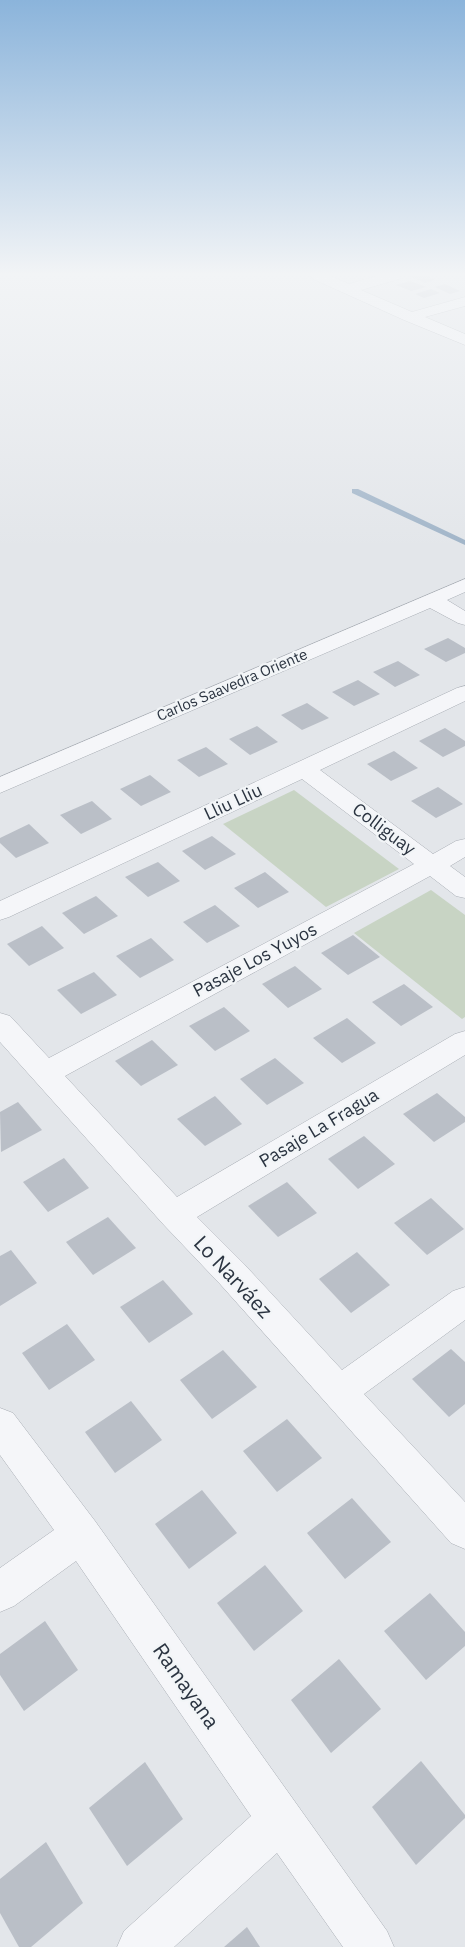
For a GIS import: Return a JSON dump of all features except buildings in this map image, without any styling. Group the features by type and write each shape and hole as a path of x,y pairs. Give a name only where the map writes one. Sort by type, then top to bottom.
{"street":[{"name":"Carlos Saavedra Oriente","path":"0,786 465,585"},
{"path":"432,600 465,619"},
{"name":"Lliu Lliu","path":"0,911 465,693"},
{"name":"Colliguay","path":"304,769 465,890"},
{"name":"Pasaje Los Yuyos","path":"46,1073 465,847"},
{"name":"Lo Narváez","path":"0,1023 174,1215 232,1274 465,1530"},
{"name":"Pasaje La Fragua","path":"174,1215 465,1042"},
{"path":"339,1392 465,1301"},
{"name":"Ramayana","path":"0,1425 81,1534 279,1821 371,1947"},
{"path":"0,1592 81,1534"},
{"path":"140,1947 279,1821"}],"green space":[{"path":"294,790 399,869 326,907 223,824"},
{"path":"431,890 465,915 465,1017 462,1019 354,933"}],"waterway":[{"path":"355,491 465,543"}]}
